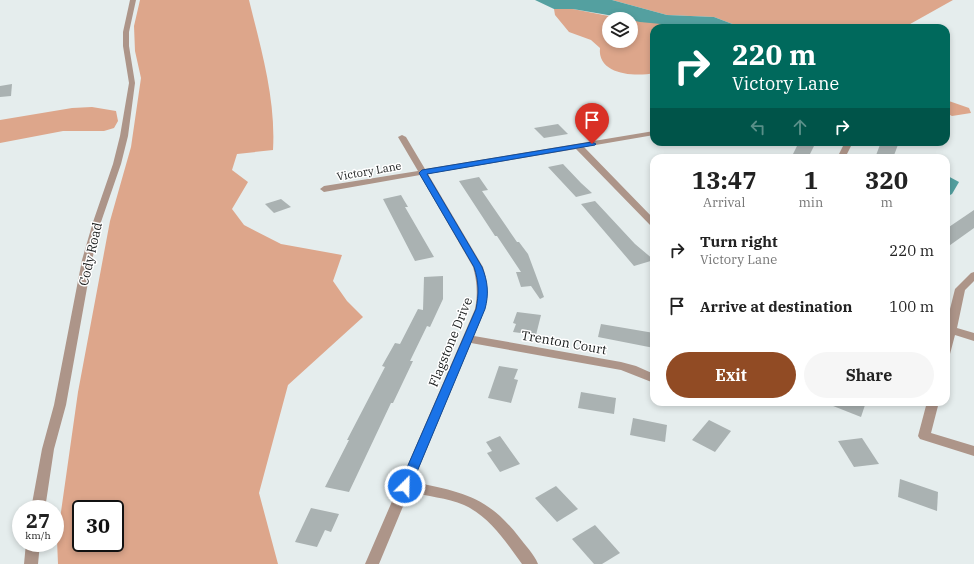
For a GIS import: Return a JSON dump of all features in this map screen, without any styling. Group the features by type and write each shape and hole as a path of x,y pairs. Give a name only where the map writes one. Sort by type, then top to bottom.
{"street":[{"name":"Cody Road","path":"40,500 48,449 61,400 87,260 97,222 117,164 124,136 132,83 132,75 126,46 127,25 133,0"},
{"name":"Victory Lane","path":"324,190 650,134"},
{"name":"Flagstone Drive","path":"372,564 468,339 480,309 483,297 482,279 478,267 402,137"},
{"path":"578,146 650,220"},
{"path":"950,322 960,289 974,275"},
{"path":"950,330 974,337"},
{"name":"Trenton Court","path":"468,339 621,366 650,377"},
{"path":"932,406 924,436 974,451"},
{"path":"405,486 455,497 469,502 486,512 502,526 530,564"},
{"path":"31,564 32,552"}],"shaded area":[{"path":"140,0 249,0 267,74 272,112 273,150 237,154 232,170 248,182 232,209 244,225 281,244 342,255 333,281 347,301 363,317 288,385 259,493 278,564 58,564 58,552 64,552 64,500 63,500 78,392 110,221 131,147 141,78 135,51 134,26"},
{"path":"612,0 953,0 910,24 732,24 714,17 667,15"},
{"path":"554,9 573,9 602,15 602,48 638,48 638,21 667,24 650,24 650,74 638,75 611,69 605,64 601,57 600,48 591,40 569,32 555,15"},
{"path":"950,101 969,108 971,113 950,115"},
{"path":"92,107 116,111 118,121 114,128 104,131 63,131 0,143 0,120 72,108"}],"water":[{"path":"535,0 612,0 667,15 714,17 732,24 661,24 638,22 638,12 602,12 602,14 573,9 554,9"},
{"path":"950,177 959,182 950,195"}],"building":[{"path":"12,84 11,96 0,97 0,86"},
{"path":"558,124 568,134 544,138 534,128"},
{"path":"797,146 814,146 810,154 793,154"},
{"path":"880,146 898,146 894,154 876,154"},
{"path":"563,164 592,193 576,197 548,167"},
{"path":"479,177 488,190 482,191 517,242 519,242 528,254 544,297 540,299 531,286 521,287 516,272 521,272 497,236 495,236 459,181"},
{"path":"401,195 408,207 405,207 434,257 415,261 383,199"},
{"path":"281,199 291,207 274,213 265,204"},
{"path":"595,201 635,244 650,257 650,261 634,266 581,204"},
{"path":"974,210 974,228 950,245 950,226"},
{"path":"443,276 443,299 430,327 427,326 410,361 413,361 393,403 391,403 349,492 325,487 349,440 347,440 385,367 382,366 395,343 400,344 418,309 423,310 424,277"},
{"path":"517,312 541,315 536,335 513,332 516,324 513,323"},
{"path":"601,324 650,332 650,347 598,337"},
{"path":"499,366 518,369 514,379 518,380 511,403 488,398"},
{"path":"581,392 616,398 614,414 578,408"},
{"path":"833,406 865,406 861,417"},
{"path":"633,418 667,425 665,442 630,435"},
{"path":"709,420 731,431 715,452 692,440"},
{"path":"500,436 520,464 500,472 487,453 492,451 486,442"},
{"path":"862,438 879,464 854,467 838,441"},
{"path":"900,479 938,492 937,511 898,497"},
{"path":"556,486 578,509 557,522 535,498"},
{"path":"311,508 339,514 331,532 325,530 317,547 295,542"},
{"path":"595,525 620,553 602,564 594,564 572,539"}],"route":[{"path":"405,486 480,309 483,297 482,279 478,267 422,173 592,144"}]}
